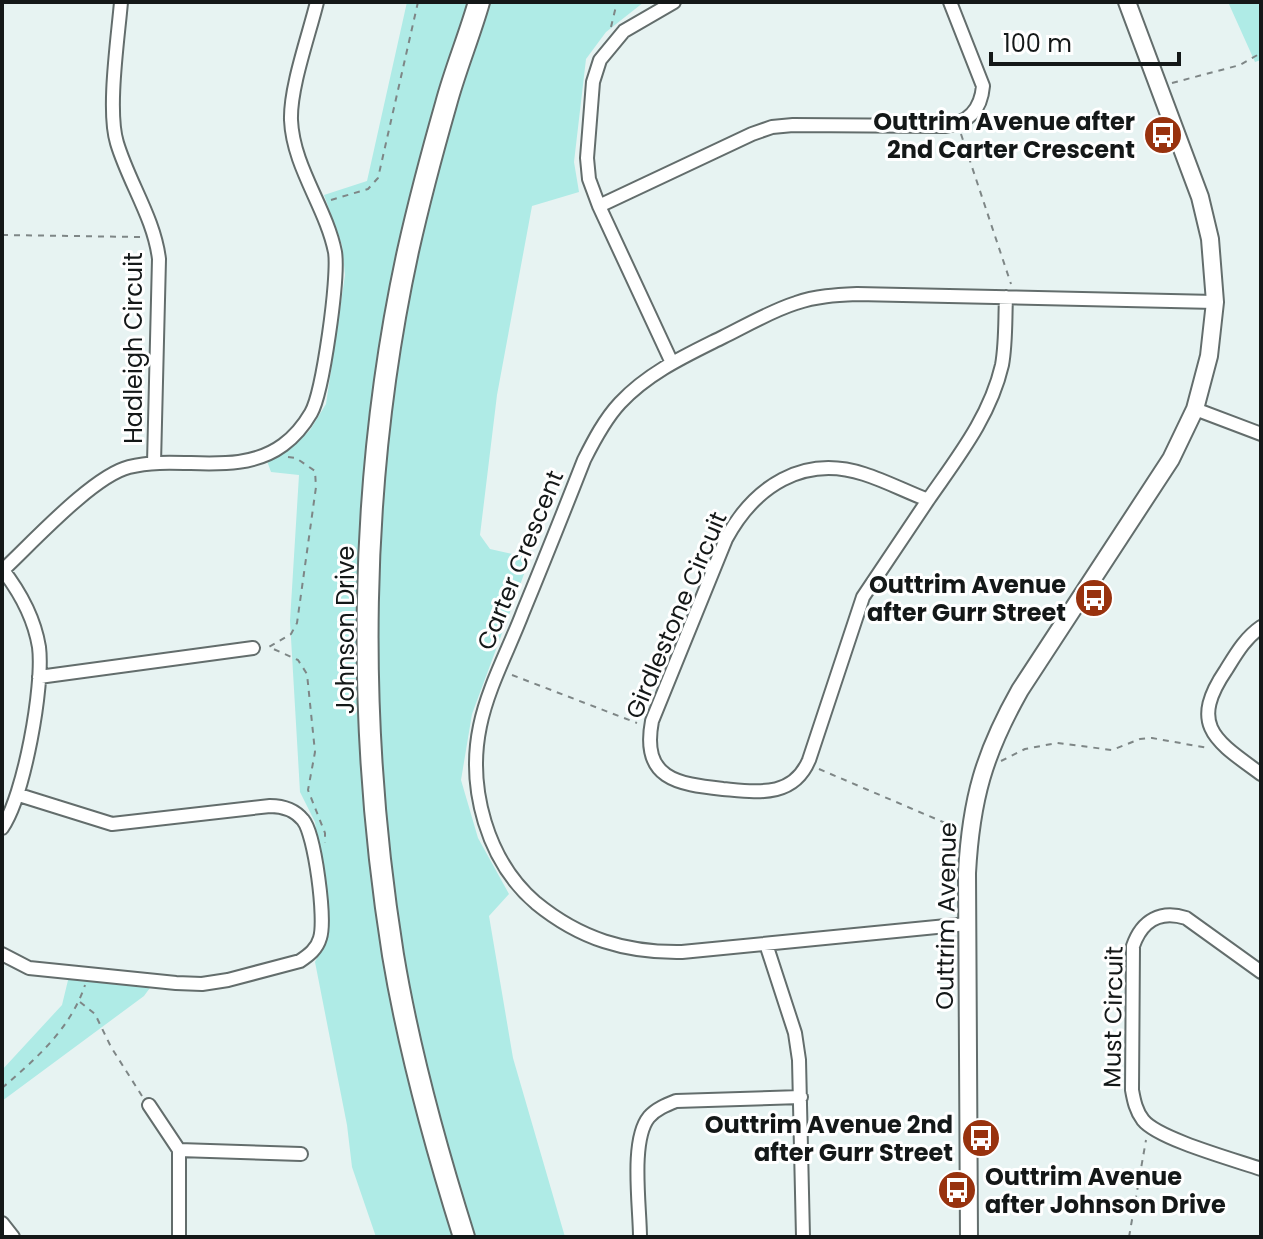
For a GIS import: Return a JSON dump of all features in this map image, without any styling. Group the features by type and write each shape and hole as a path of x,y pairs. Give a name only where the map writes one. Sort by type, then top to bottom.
{"main road":[{"name":"Johnson Drive","path":"464,1237 414,1061 394,957 372,786 367,635 372,504 386,371 408,252 446,102 482,2"}],"street":[{"name":"Hadleigh Circuit","path":"121,2 113,122 117,143 154,235 159,259 154,463"},
{"name":"Hadleigh Circuit","path":"2,569 100,481 131,466 229,462 262,456 282,446 311,413 319,392 336,271 335,251 294,142 291,118 317,2"},
{"path":"672,363 599,206 589,179 587,158 593,82 600,60 615,39 674,2"},
{"path":"599,206 772,127 945,126 963,122 977,110 983,86 950,2"},
{"name":"Outtrim Avenue","path":"969,1237 967,924 969,830 977,788 999,727 1020,690 1171,459 1195,409 1209,356 1215,302 1213,260 1200,197 1127,2"},
{"name":"Carter Crescent","path":"967,924 682,952 648,952 615,947 584,935 530,897 508,871 492,842 478,794 476,760 480,727 500,670 584,460 599,430 619,403 644,381 672,363 766,315 810,299 857,294 1215,302"},
{"name":"Girdlestone Circuit","path":"928,500 863,473 838,469 800,473 765,489 746,506 726,539 651,728 651,752 658,767 684,784 760,792 776,791 796,780 807,764 863,597 980,423 993,395 1004,349 1010,297"},
{"path":"1195,409 1261,434"},
{"path":"2,569 20,593 32,619 39,648 39,677 19,795 2,828"},
{"path":"1261,627 1248,636 1209,700 1209,724 1220,742 1261,774"},
{"path":"39,677 253,648"},
{"path":"2,954 29,968 202,984 300,961 310,954 322,934 309,830 306,822 293,810 282,806 112,824 19,795"},
{"name":"Must Circuit","path":"1152,1127 1143,1120 1135,1106 1132,1090 1133,946 1137,934 1156,917 1174,915 1186,918 1261,972"},
{"path":"766,944 795,1033 799,1060 803,1237"},
{"path":"640,1237 639,1140 648,1117 676,1101 801,1097"},
{"path":"149,1105 179,1150 179,1237"},
{"path":"1152,1127 1163,1134 1261,1169"},
{"path":"179,1150 301,1154"},
{"path":"2,1223 13,1237"}],"path":[{"path":"318,204 368,189 378,178 418,2"},
{"path":"615,39 610,34 617,2"},
{"path":"1170,84 1240,65 1261,53"},
{"path":"961,136 1010,297"},
{"path":"2,235 154,235"},
{"path":"286,457 296,458 315,471 316,487 297,623 291,634 269,647 298,660 307,674 315,752 308,790 325,833 326,844"},
{"path":"500,670 651,728"},
{"path":"1002,751 997,764 1025,749 1057,743 1112,750 1140,739 1152,738 1212,749 1220,742"},
{"path":"807,764 958,828"},
{"path":"2,1088 30,1066 68,1020 79,1002 87,974"},
{"path":"79,1002 95,1014 111,1047 149,1105"},
{"path":"1129,1237 1144,1145 1152,1127"}],"shaded area":[{"path":"407,2 644,2 606,32 586,59 574,162 579,192 532,206 497,395 480,535 490,549 530,558 472,714 461,780 478,838 509,894 489,916 513,1058 565,1237 376,1237 352,1167 347,1125 315,962 329,934 315,822 300,792 290,621 299,475 271,472 267,461 289,450 310,430 326,404 345,275 342,245 324,195 367,181"},
{"path":"1228,2 1261,2 1261,60 1255,62"},
{"path":"70,972 155,981 144,996 2,1101 2,1070 62,1005"}],"place":[{"name":"Outtrim Avenue after 2nd Carter Crescent","path":"1163,135"},
{"name":"Outtrim Avenue after Gurr Street","path":"1094,598"},
{"name":"Outtrim Avenue 2nd after Gurr Street","path":"981,1138"},
{"name":"Outtrim Avenue after Johnson Drive","path":"957,1190"}]}
